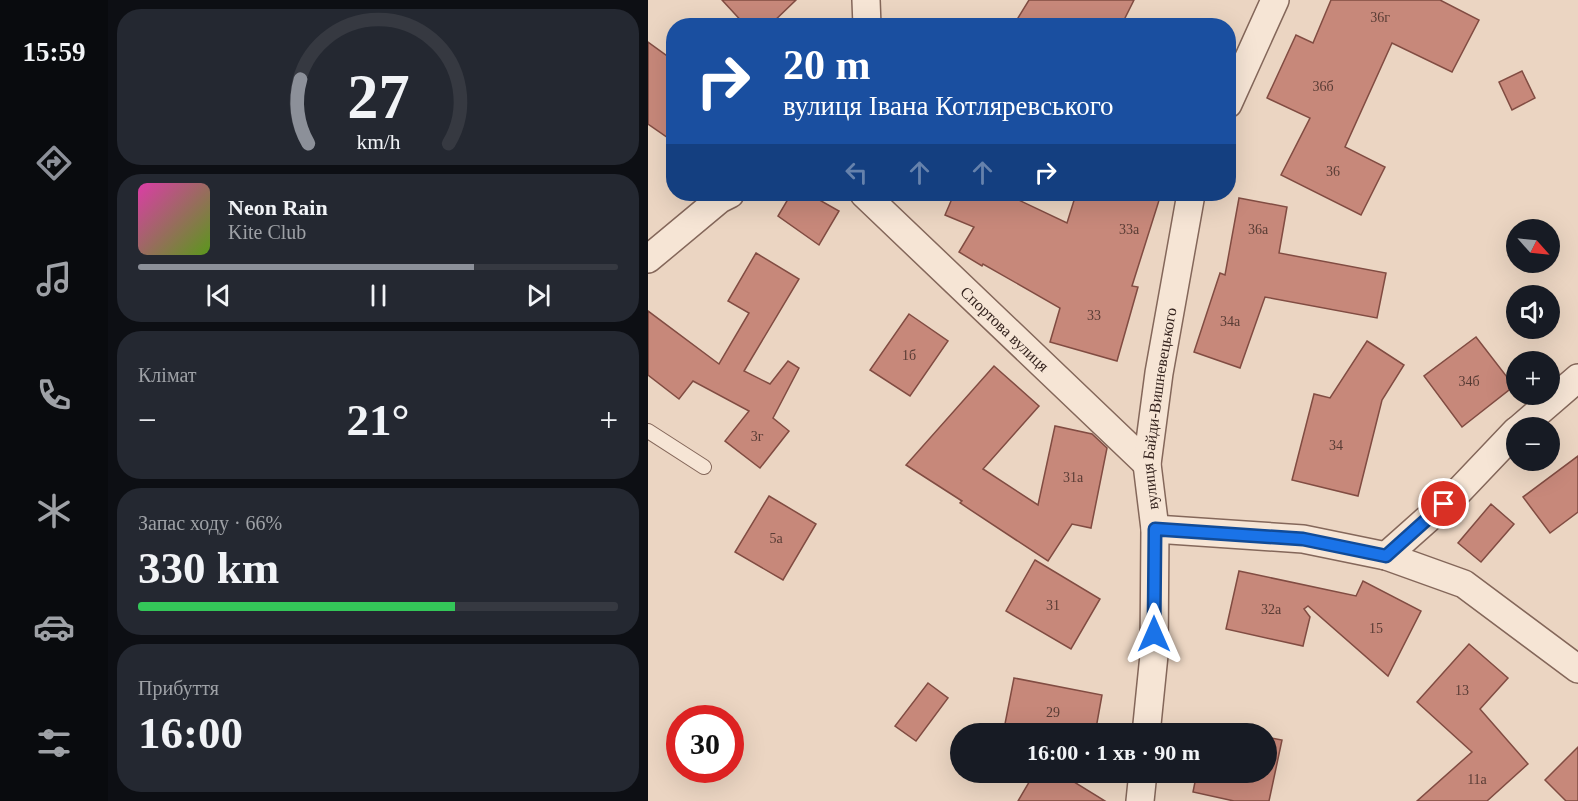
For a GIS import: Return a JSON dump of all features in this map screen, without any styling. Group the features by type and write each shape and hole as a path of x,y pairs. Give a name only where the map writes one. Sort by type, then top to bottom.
{"street":[{"path":"866,0 867,18"},
{"path":"1236,86 1275,0"},
{"path":"648,259 718,201"},
{"name":"Спортова вулиця","path":"871,201 1147,464"},
{"name":"вулиця Байди-Вишневецького","path":"1147,723 1154,655 1155,529 1147,464 1159,373 1190,201"},
{"path":"1533,417 1578,378"},
{"path":"1386,556 1459,491 1506,442"},
{"path":"1155,529 1303,539 1386,556 1464,584 1578,669"},
{"path":"1140,801 1142,783"}],"lane":[{"path":"648,431 704,467"}],"building":[{"path":"722,0 796,0 777,18 739,18"},
{"path":"1029,0 1134,0 1125,18 1018,18"},
{"path":"1331,0 1440,0 1479,20 1452,72 1392,43 1345,147 1385,167 1361,215 1281,175 1310,118 1267,98 1296,35 1313,43"},
{"path":"648,42 666,55 666,136 648,124"},
{"path":"1522,71 1535,98 1512,110 1499,82"},
{"path":"1239,198 1287,207 1279,253 1386,273 1377,318 1265,297 1240,368 1194,352 1220,273 1225,275"},
{"path":"787,201 821,201 839,211 819,245 778,216"},
{"path":"951,201 1021,201 1067,223 1074,201 1159,201 1132,286 1138,287 1117,361 1050,342 1060,308 959,252 974,227 945,215"},
{"path":"756,253 799,279 744,371 770,384 788,361 799,368 773,418 789,431 760,468 725,441 749,411 693,381 679,399 648,375 648,311 719,364 749,313 728,301"},
{"path":"909,314 948,341 910,396 870,370"},
{"path":"1476,337 1506,376 1506,392 1462,427 1424,376"},
{"path":"1367,341 1404,365 1382,400 1358,496 1292,480 1314,394 1330,398"},
{"path":"994,366 1039,406 983,469 1038,505 1055,426 1092,434 1107,448 1091,528 1072,524 1048,561 906,465"},
{"path":"1578,456 1578,512 1550,533 1523,497"},
{"path":"769,496 816,524 783,580 735,552"},
{"path":"1491,504 1514,524 1481,562 1458,543"},
{"path":"1035,560 1100,599 1071,649 1006,611"},
{"path":"1239,571 1356,596 1363,581 1421,611 1388,676 1308,606 1304,609 1310,617 1303,646 1226,629"},
{"path":"1469,644 1508,678 1480,709 1528,764 1487,801 1417,801 1472,752 1417,702"},
{"path":"1014,678 1102,695 1097,723 1005,723"},
{"path":"928,683 948,698 916,741 895,726"},
{"path":"1277,739 1282,740 1277,763"},
{"path":"1578,747 1578,801 1566,801 1545,780"},
{"path":"1029,783 1076,783 1105,801 1018,801"},
{"path":"1195,783 1273,783 1269,801 1234,801 1193,792"}],"route":[{"path":"1154,634 1155,529 1303,539 1386,556 1444,504"}]}
